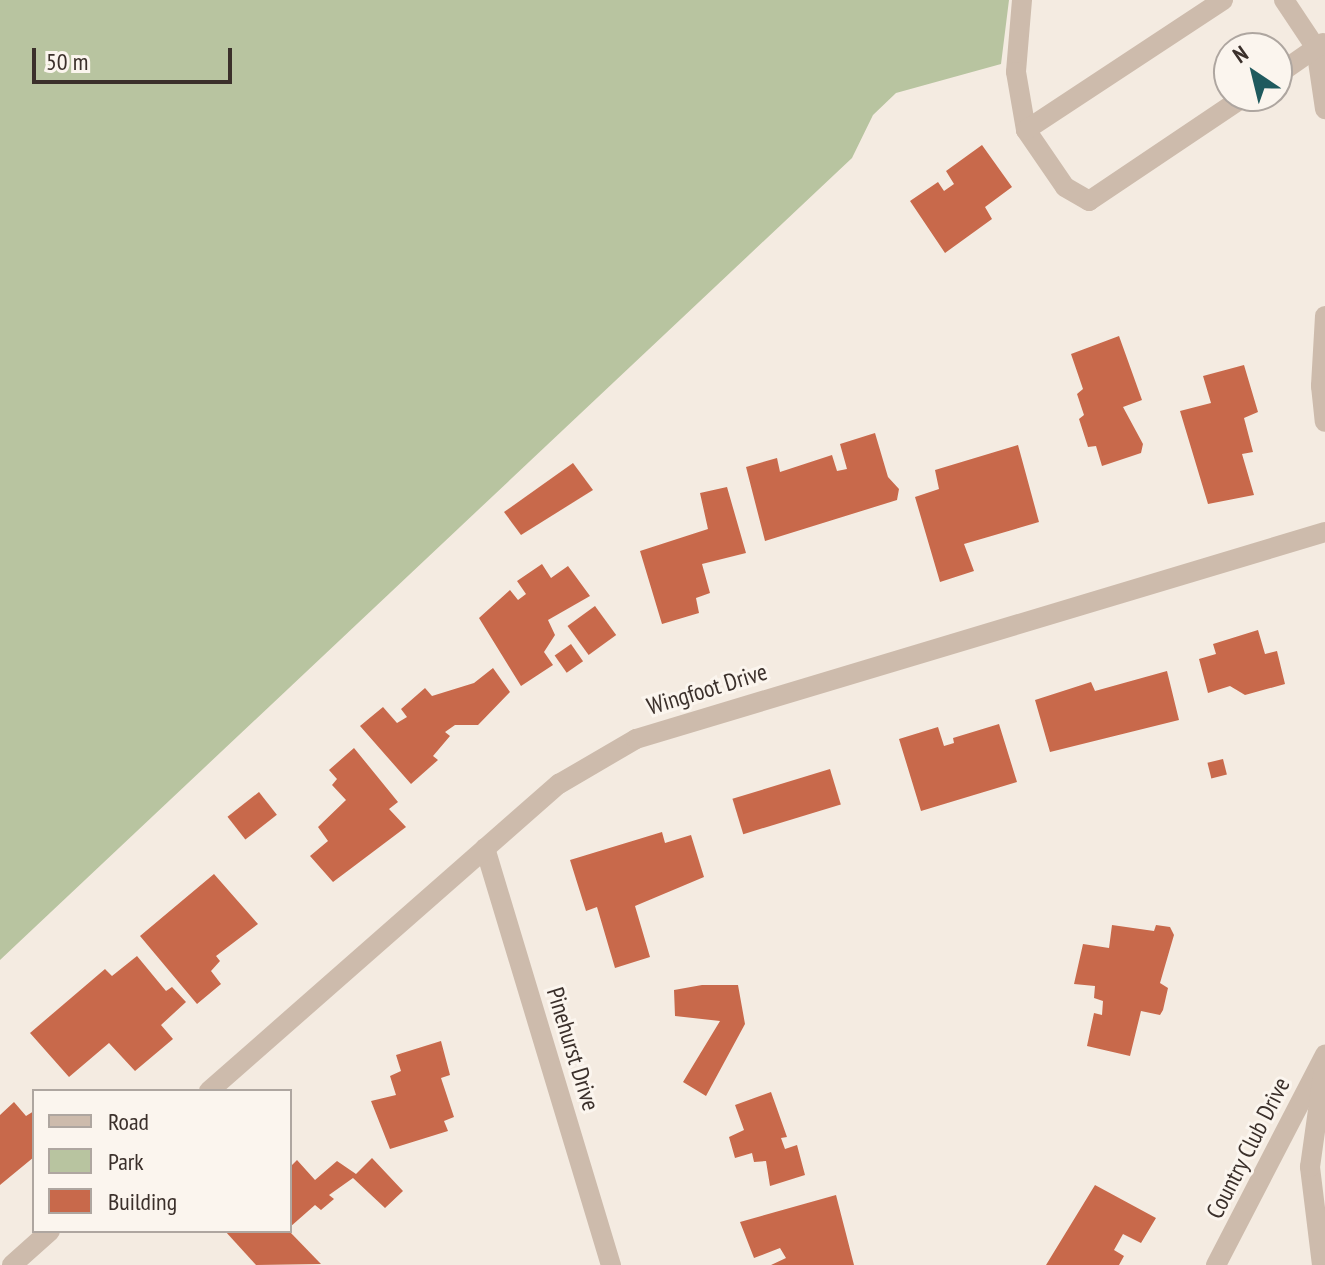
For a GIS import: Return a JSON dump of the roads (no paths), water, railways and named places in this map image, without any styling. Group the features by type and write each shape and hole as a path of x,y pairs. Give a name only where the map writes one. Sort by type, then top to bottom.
{"street":[{"path":"1022,0 1016,72 1026,130 1065,187 1089,201 1221,112"},
{"path":"1026,130 1223,0"},
{"path":"1284,0 1322,48 1325,109"},
{"path":"1293,65 1322,48"},
{"path":"1325,316 1321,386 1325,422"},
{"name":"Wingfoot Drive","path":"211,1089 559,784 650,734 1325,532"},
{"name":"Pinehurst Drive","path":"485,848 611,1265"},
{"name":"Country Club Drive","path":"1216,1265 1325,1055"},
{"path":"1322,1265 1310,1167 1325,1070"},
{"path":"12,1265 48,1233"}]}
